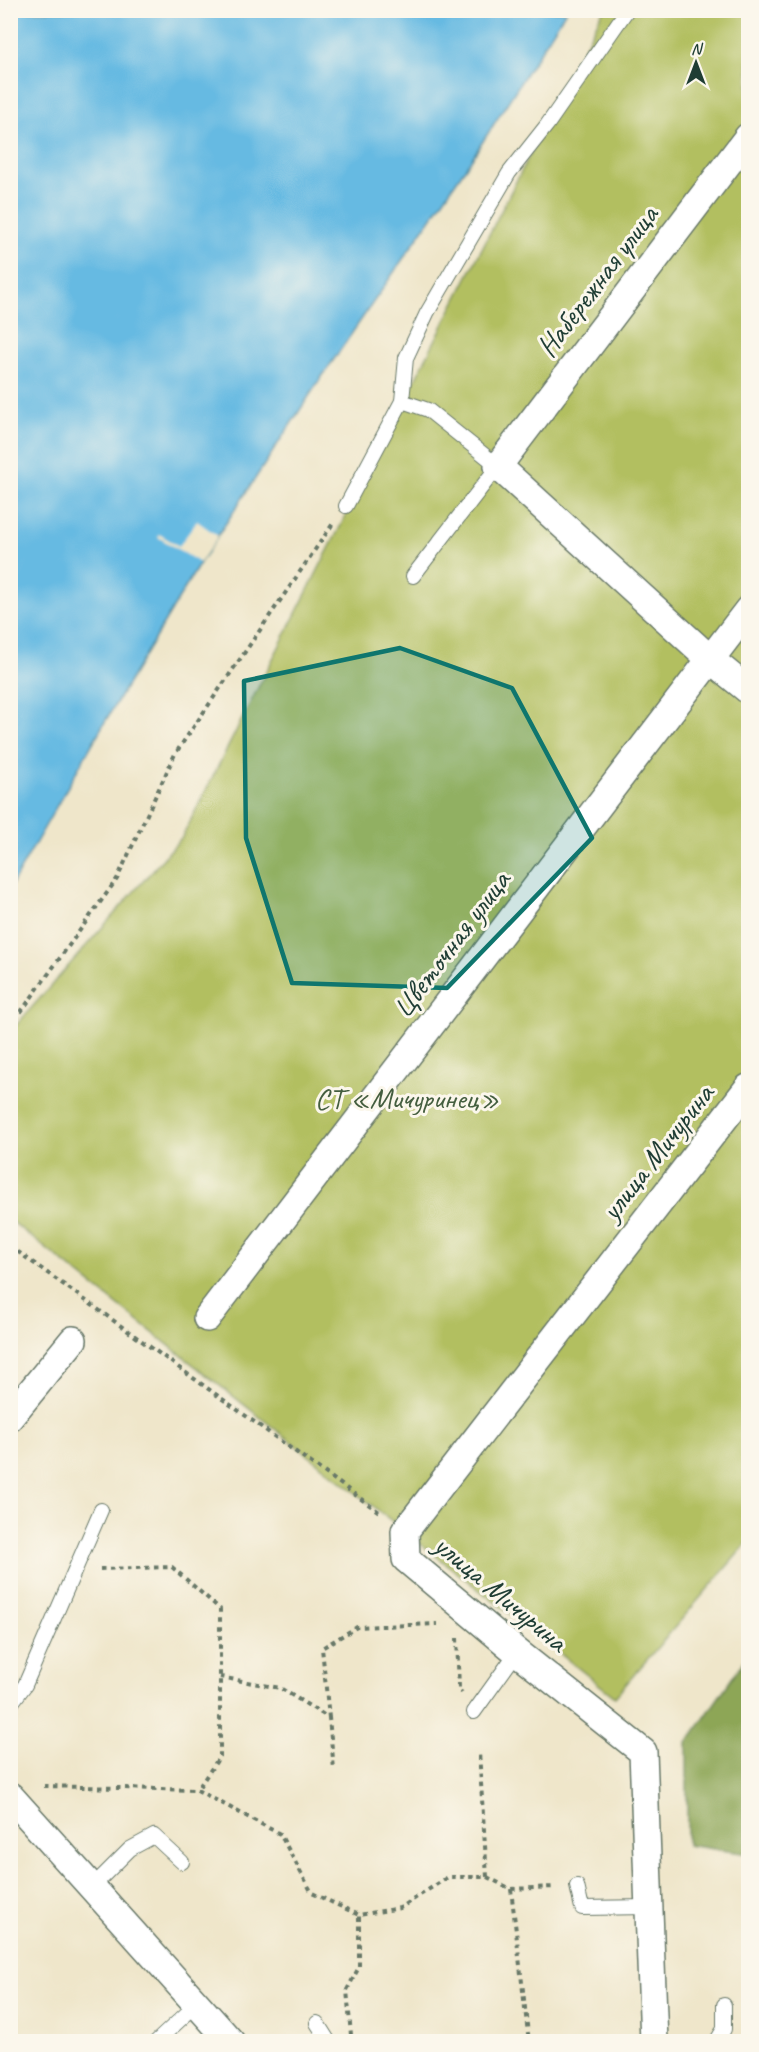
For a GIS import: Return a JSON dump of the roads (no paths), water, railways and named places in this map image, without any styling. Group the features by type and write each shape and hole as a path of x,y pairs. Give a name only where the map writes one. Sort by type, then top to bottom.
{"street":[{"name":"Набережная улица","path":"498,466 748,137"},
{"path":"498,466 710,659 748,690"},
{"name":"Цветочная улица","path":"207,1318 748,610"},
{"name":"улица Мичурина","path":"654,2042 644,1752 517,1652 406,1559 405,1531 748,1088"},
{"path":"10,1417 73,1340"},
{"path":"10,1796 231,2042"}],"lane":[{"path":"346,506 402,401 406,358 427,313 509,173 548,125 627,10"},
{"path":"402,401 428,410 498,466 413,576"},
{"path":"10,1705 25,1684 101,1510"},
{"path":"474,1712 517,1652"},
{"path":"91,1888 130,1849 154,1836 182,1862"},
{"path":"577,1886 582,1908 650,1907"},
{"path":"156,2042 197,2004"},
{"path":"716,2042 724,2029 724,2005"},
{"path":"317,2023 329,2042"}],"water":[{"path":"11,11 566,11 471,160 317,384 200,563 103,725 11,886"}],"park label":[{"name":"СТ «Мичуринец»","path":"407,1098"}]}
